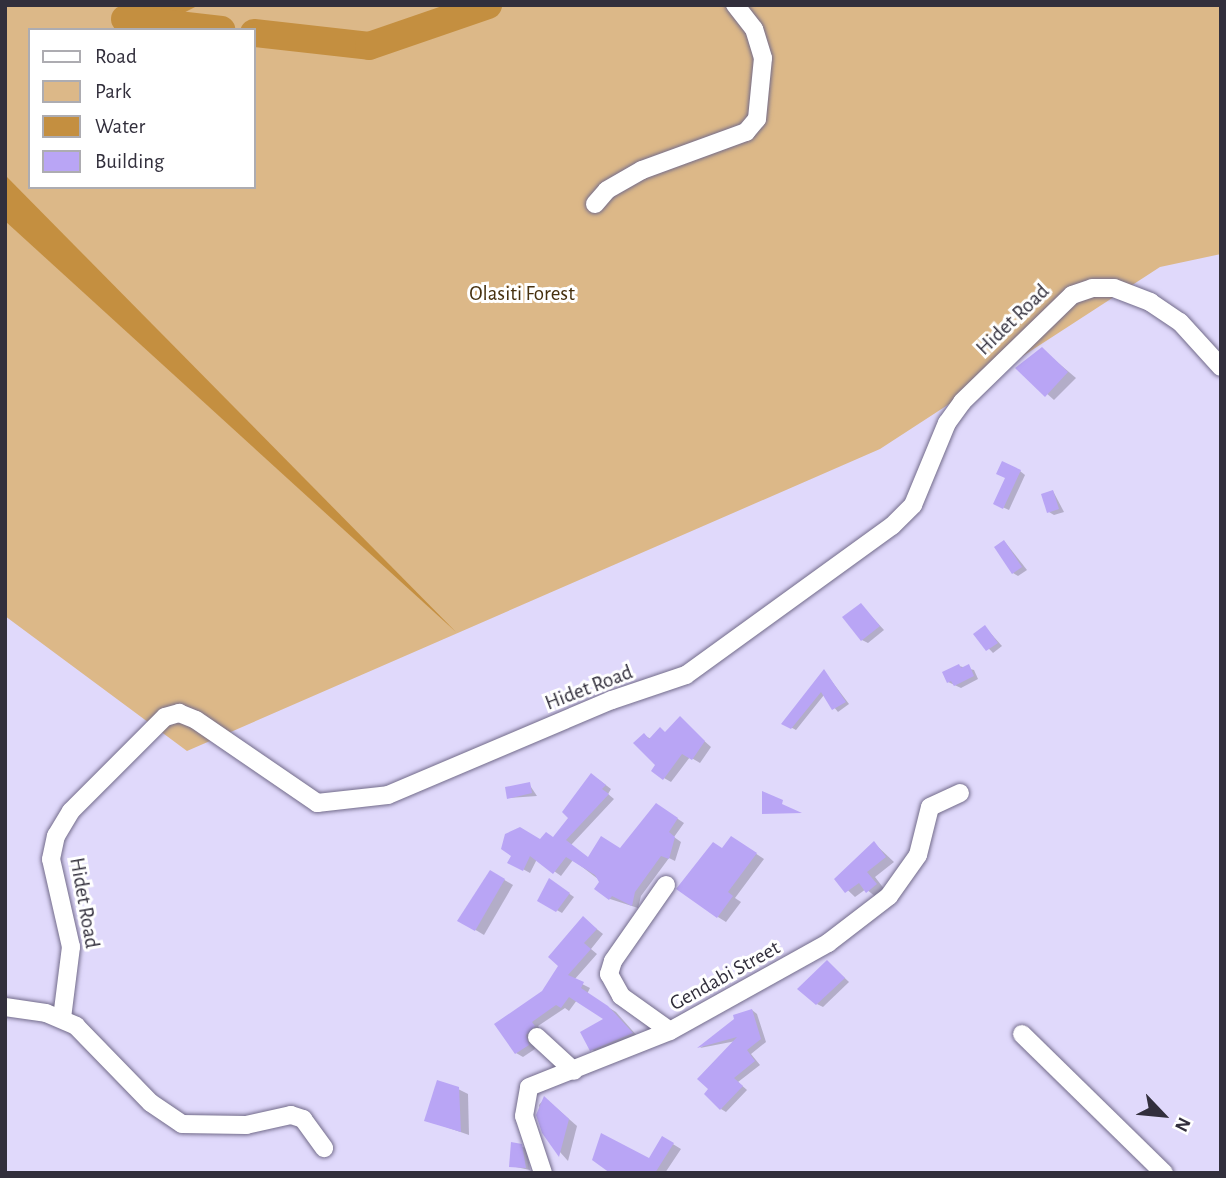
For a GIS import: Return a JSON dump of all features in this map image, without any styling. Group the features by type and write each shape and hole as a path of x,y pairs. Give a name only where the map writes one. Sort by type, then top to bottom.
{"street":[{"path":"595,204 607,190 642,170 746,132 757,119 762,58 754,29 735,5"},
{"name":"Hidet Road","path":"62,1018 71,947 51,859 56,836 71,811 165,717 179,713 196,720 317,803 388,795 612,700 686,675 892,526 913,505 933,464 942,433 962,402 1072,295 1092,288 1114,288 1150,302 1180,322 1221,367"},
{"name":"Gendabi Street","path":"543,1173 524,1115 525,1097 538,1081 574,1071 670,1031 784,971 870,912 912,866 930,807 960,793"},
{"path":"666,885 613,961 609,974 621,996 670,1031"},
{"path":"5,1007 62,1018 81,1030 172,1119 192,1126 217,1126 291,1115 303,1119 324,1148"},
{"path":"1022,1034 1164,1173"},
{"path":"537,1037 574,1071"}],"green space":[{"name":"Olasiti Forest","path":"5,5 1221,5 1221,254 1160,267 880,449 187,751 5,616"}],"water":[{"path":"126,5 199,5 154,28 114,28"},
{"path":"5,175 456,632 5,221"}],"building":[{"path":"1042,347 1068,372 1045,397 1015,368"},
{"path":"1002,461 1021,470 1003,509 993,504 1005,478 996,474"},
{"path":"1053,490 1059,509 1047,513 1041,494"},
{"path":"1004,540 1022,567 1012,574 994,547"},
{"path":"861,603 880,626 861,641 842,617"},
{"path":"985,625 998,643 986,651 973,634"},
{"path":"959,664 961,668 969,664 974,676 954,686 951,681 947,683 942,672"},
{"path":"824,669 846,702 832,710 821,692 791,729 781,724"},
{"path":"680,716 705,741 692,760 682,754 663,780 651,771 655,765 633,743 644,733 649,739 660,727 665,732"},
{"path":"591,773 606,785 602,789 609,794 566,840 588,857 601,836 620,848 656,803 678,818 669,832 675,837 669,859 661,856 635,892 632,906 612,896 609,900 594,889 599,882 595,875 566,857 553,874 530,856 523,871 507,863 511,856 501,849 505,834 520,827 540,839 546,832 553,837 568,818 562,812"},
{"path":"530,782 532,793 507,799 505,787"},
{"path":"762,791 783,800 782,804 802,813 762,814"},
{"path":"731,836 757,853 728,892 733,896 717,918 676,889 713,842 722,848"},
{"path":"874,841 886,857 867,872 877,884 866,893 859,883 845,893 834,879"},
{"path":"490,870 505,879 475,931 457,921"},
{"path":"549,878 570,893 556,912 537,901"},
{"path":"583,916 597,929 584,943 591,949 568,975 584,982 581,988 608,1006 633,1033 590,1051 580,1032 603,1019 569,997 561,1008 556,1005 532,1022 535,1026 526,1035 529,1045 515,1054 494,1024 542,991 558,966 548,957"},
{"path":"827,960 845,978 816,1005 797,989"},
{"path":"752,1009 761,1039 747,1050 755,1061 734,1078 743,1086 720,1110 704,1094 708,1089 697,1079 737,1037 697,1048 734,1019 733,1015"},
{"path":"437,1080 459,1087 461,1132 424,1121"},
{"path":"544,1096 569,1119 559,1157 542,1133 536,1115"},
{"path":"601,1133 649,1158 662,1136 674,1143 655,1173 610,1173 592,1160"},
{"path":"511,1142 522,1144 526,1168 509,1167"}],"waterway":[{"path":"256,33 369,46 488,5"},
{"path":"125,19 204,28"}]}
